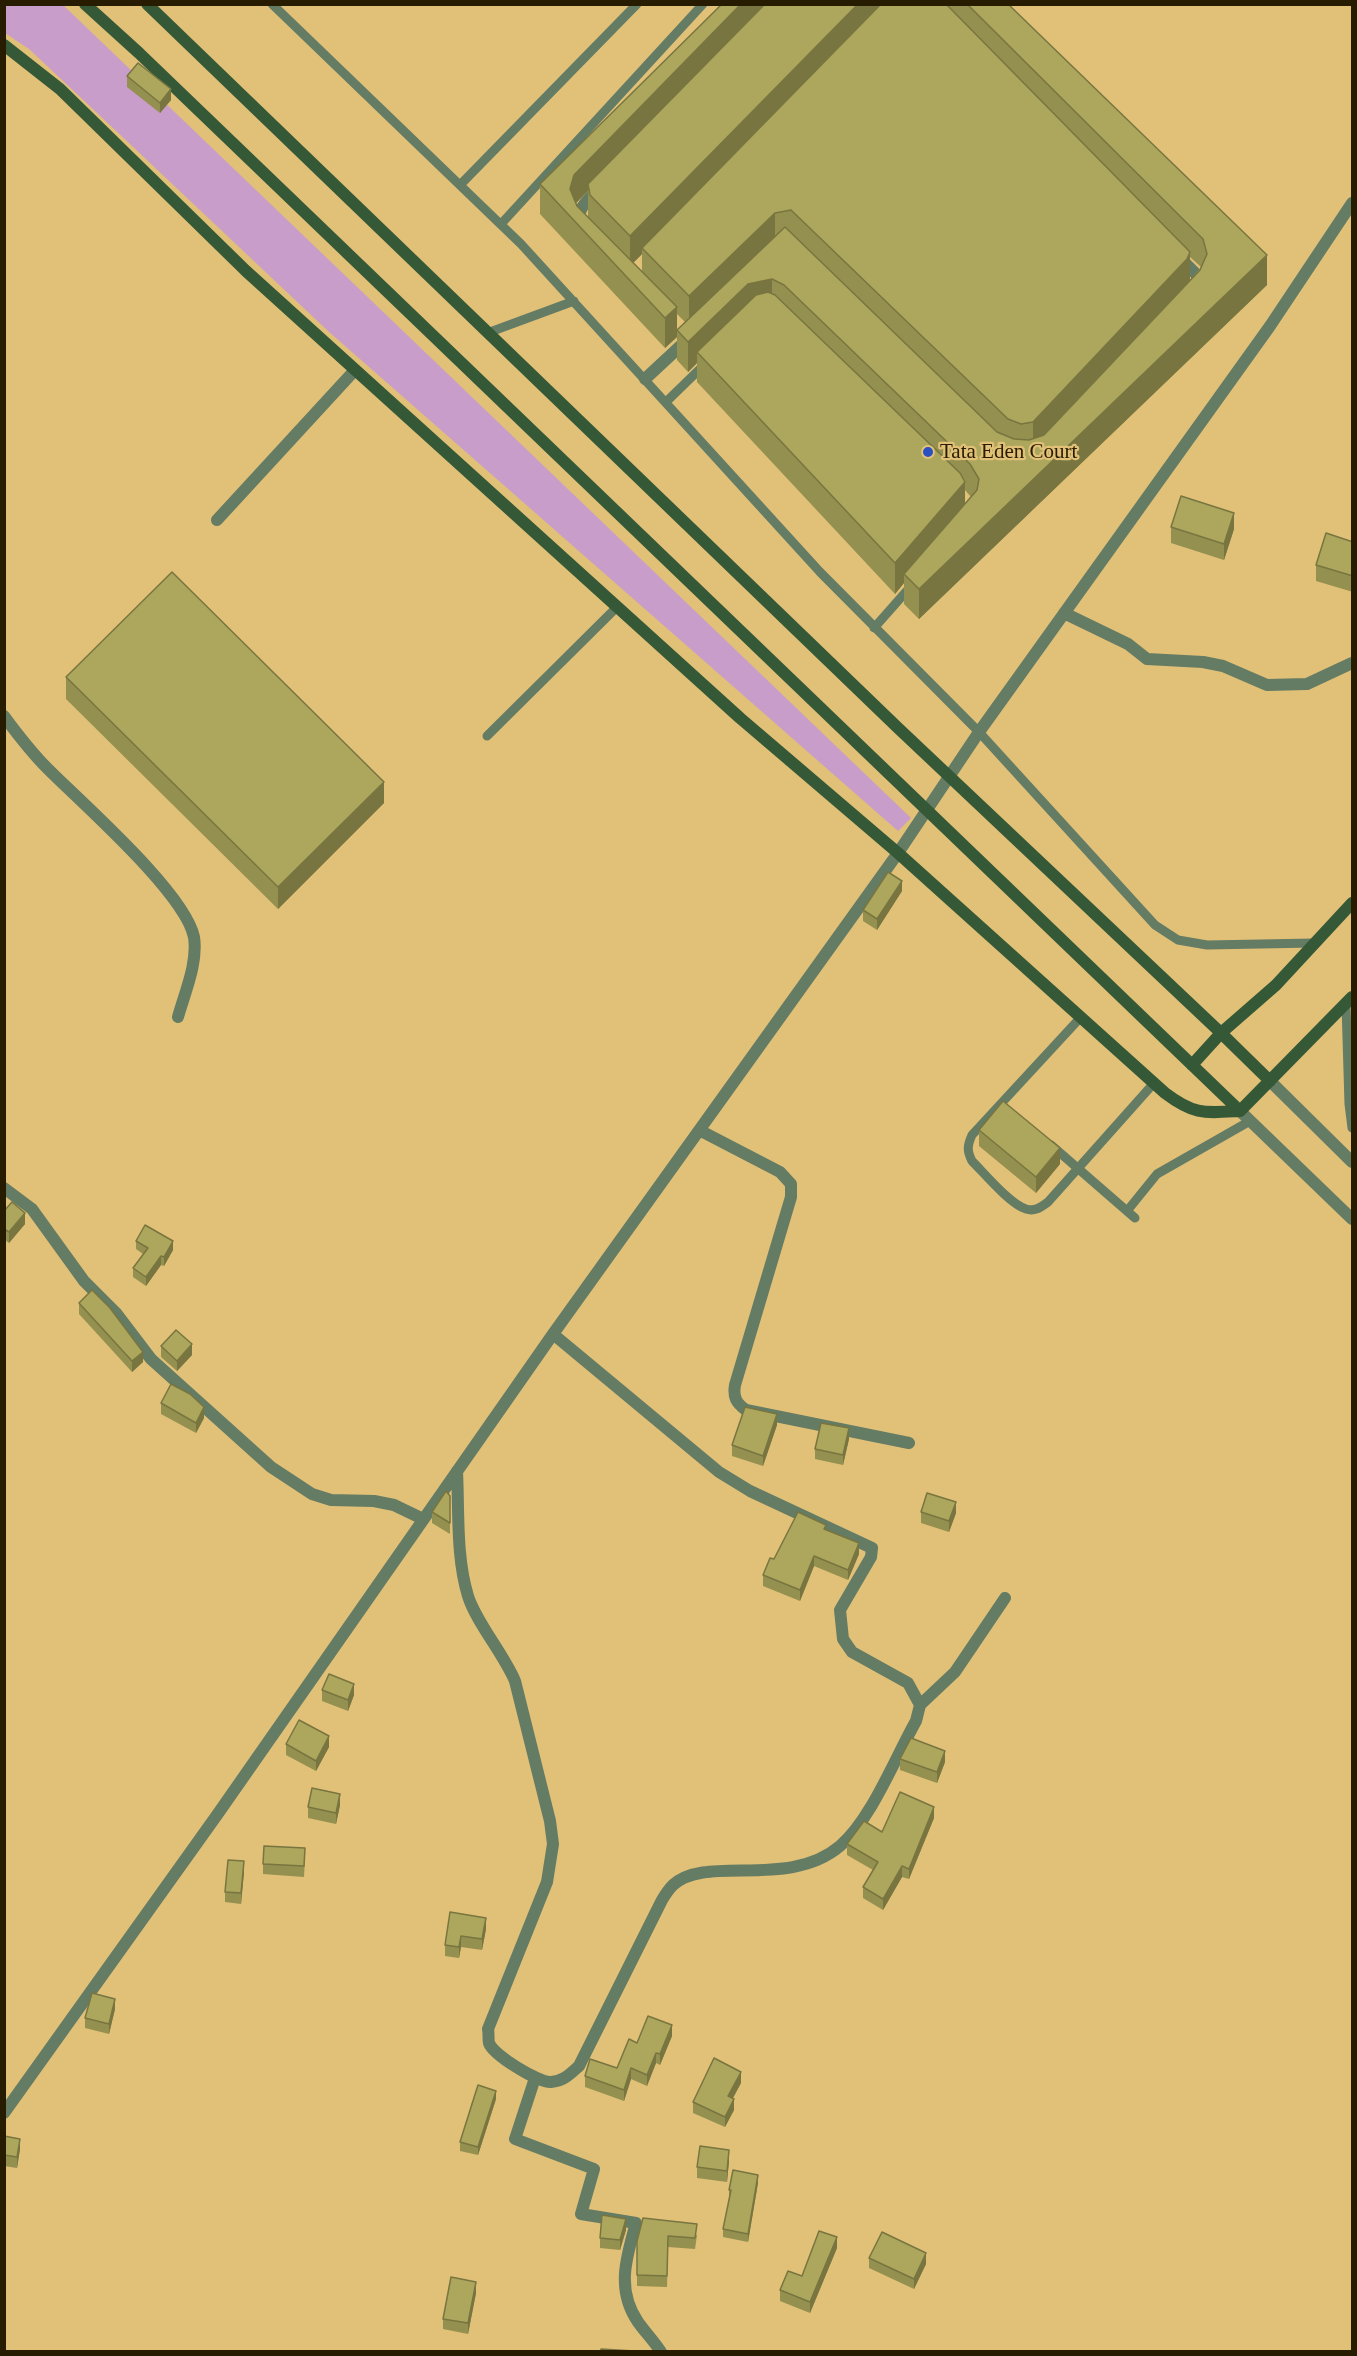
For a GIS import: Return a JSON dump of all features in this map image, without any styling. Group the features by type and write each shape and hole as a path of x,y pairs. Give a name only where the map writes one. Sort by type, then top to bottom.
{"street":[{"path":"85,4 139,53 1353,1219"},
{"path":"147,4 1353,1162"},
{"path":"4,45 60,89 246,271 740,718 898,854 1154,1083 1185,1108 1206,1113 1240,1111 1349,1000"},
{"path":"591,238 578,220 580,210 610,177"},
{"path":"4,2113 217,1815 553,1334 898,854 979,732 1270,326 1353,203"},
{"path":"1172,250 1197,275 1199,282 1194,294 1186,303"},
{"path":"645,379 689,333"},
{"path":"217,520 355,370"},
{"path":"1064,613 1128,644 1147,659 1203,662 1222,666 1267,685 1307,684 1353,663"},
{"path":"4,716 46,767 165,886 183,912 193,935 195,954 178,1017"},
{"path":"1192,1065 1221,1033 1276,985 1353,903"},
{"path":"701,1131 780,1173 791,1184 791,1197 735,1385 734,1395 738,1404 746,1410 909,1443"},
{"path":"4,1188 26,1202 84,1281 116,1313 151,1359 271,1467 312,1494 331,1500 374,1501 394,1505 423,1519"},
{"path":"553,1334 719,1472 750,1491 872,1548 871,1557 840,1610 843,1639 852,1652 908,1683 920,1705"},
{"path":"457,1471 463,1564 468,1598 506,1660 515,1681 550,1821 552,1853 547,1882 488,2029 489,2044 496,2053 536,2078 549,2082 565,2079 579,2066 662,1900 673,1884 693,1875 716,1872 773,1871 797,1868 820,1860 840,1846 860,1824 916,1721 920,1705 955,1672 1005,1598"},
{"path":"536,2078 514,2139 594,2169 581,2214 636,2223 625,2264 623,2282 627,2302 638,2322 661,2352"}],"lane":[{"path":"273,4 501,224 874,627 979,732 1155,925 1178,940 1207,945 1314,943"},
{"path":"460,185 637,4"},
{"path":"501,224 703,4"},
{"path":"490,332 574,301"},
{"path":"666,402 713,357"},
{"path":"874,627 920,576"},
{"path":"487,736 617,607"},
{"path":"1349,1000 1349,1104 1353,1128"},
{"path":"1081,1017 972,1135 968,1153 972,1161 1017,1204 1027,1210 1039,1209 1079,1170 1154,1083"},
{"path":"1003,1101 1011,1109"},
{"path":"1127,1211 1157,1174 1250,1121"},
{"path":"1045,1140 1135,1218"}],"shaded area":[{"path":"4,5 63,5 911,818 898,831 328,331 29,49 5,33"}],"building":[{"path":"722,4 741,4 574,175 570,189 577,206 677,307 665,318 540,184"},
{"path":"765,4 858,4 630,236 590,195 588,184"},
{"path":"881,4 946,4 1190,252 1187,259 1033,422 1021,424 1008,419 791,210 775,213 689,296 642,248"},
{"path":"967,4 1008,4 1267,255 919,589 904,574 977,490 979,479 970,464 784,285 772,279 748,284 688,342 677,330 785,227 997,432 1014,439 1029,440 1044,435 1200,270 1207,254 1203,239"},
{"path":"138,63 171,89 160,103 127,76"},
{"path":"768,292 775,295 960,473 965,482 895,563 697,352 756,295"},
{"path":"1181,496 1234,513 1224,544 1171,527"},
{"path":"1326,533 1353,542 1353,576 1316,565"},
{"path":"172,572 384,782 278,887 66,677"},
{"path":"888,872 902,881 877,919 863,910"},
{"path":"1003,1101 1060,1148 1036,1177 979,1130"},
{"path":"12,1202 25,1213 9,1232 4,1229 4,1211"},
{"path":"145,1225 173,1241 164,1257 161,1256 146,1277 133,1268 148,1248 136,1241"},
{"path":"92,1290 110,1308 143,1352 132,1361 79,1303"},
{"path":"176,1330 192,1344 177,1361 161,1346"},
{"path":"171,1384 190,1394 204,1407 196,1423 161,1403"},
{"path":"745,1407 777,1414 763,1456 732,1445"},
{"path":"821,1423 849,1428 843,1455 815,1449"},
{"path":"446,1491 450,1496 450,1523 432,1512"},
{"path":"927,1493 956,1502 949,1521 921,1512"},
{"path":"798,1512 826,1525 824,1529 859,1543 848,1570 814,1556 800,1590 763,1575 770,1558 774,1559"},
{"path":"329,1674 354,1684 348,1700 322,1690"},
{"path":"299,1720 329,1736 316,1761 286,1744"},
{"path":"911,1738 945,1751 937,1772 900,1759"},
{"path":"312,1788 340,1794 336,1813 308,1807"},
{"path":"900,1792 934,1807 909,1869 902,1866 883,1899 863,1887 878,1862 847,1844 864,1821 882,1832"},
{"path":"264,1846 305,1848 304,1866 263,1864"},
{"path":"228,1860 244,1861 241,1893 225,1892"},
{"path":"450,1912 486,1918 482,1939 461,1936 459,1947 445,1945"},
{"path":"92,1993 115,1999 109,2024 85,2018"},
{"path":"648,2016 672,2025 660,2054 656,2053 647,2075 631,2068 624,2090 585,2076 590,2059 617,2068 629,2039 637,2043"},
{"path":"714,2058 741,2072 728,2096 734,2099 725,2117 693,2102"},
{"path":"478,2085 496,2091 478,2147 460,2142"},
{"path":"4,2136 20,2139 17,2157 4,2155"},
{"path":"700,2146 729,2150 727,2171 697,2167"},
{"path":"733,2170 758,2175 748,2234 723,2229"},
{"path":"602,2215 626,2219 620,2240 600,2238"},
{"path":"643,2218 697,2224 695,2238 668,2236 667,2276 637,2275 637,2241"},
{"path":"819,2231 837,2237 810,2302 780,2290 788,2271 802,2276"},
{"path":"882,2232 926,2253 914,2279 869,2258"},
{"path":"451,2277 476,2282 468,2323 443,2319"},
{"path":"601,2349 634,2351 601,2352"}],"place":[{"name":"Tata Eden Court","path":"928,452"}]}
